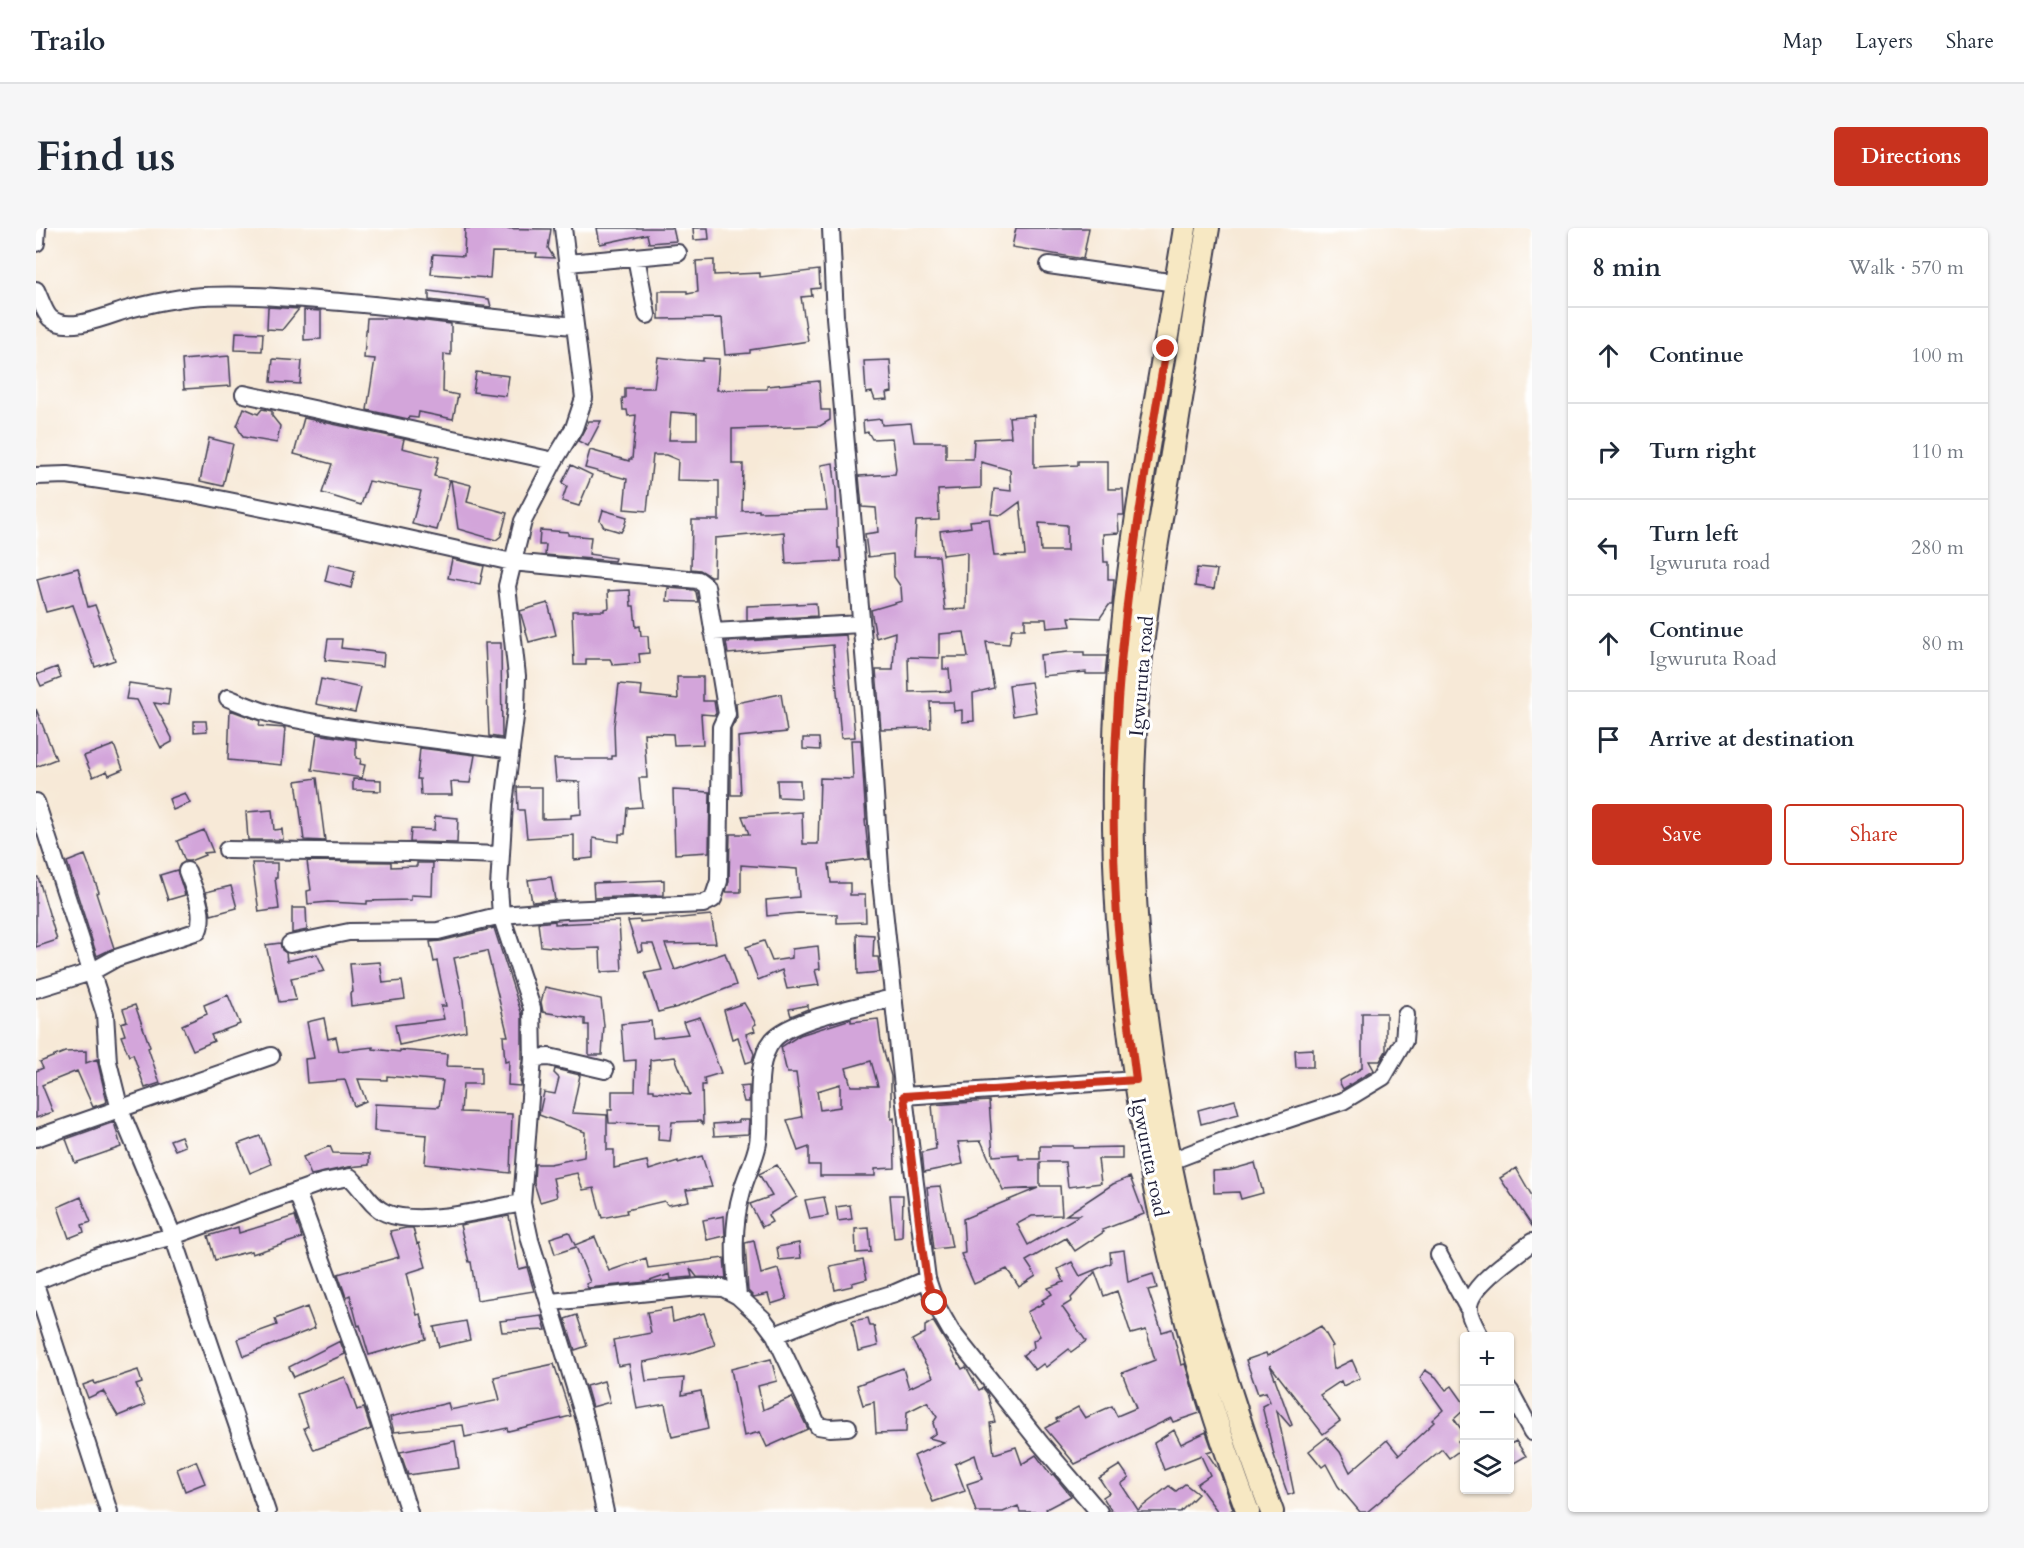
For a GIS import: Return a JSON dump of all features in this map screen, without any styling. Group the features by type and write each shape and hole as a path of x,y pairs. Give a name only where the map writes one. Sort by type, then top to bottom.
{"main road":[{"path":"1185,228 1139,505 1163,508 1208,228"},
{"name":"Igwuruta road","path":"1139,505 1118,682 1114,810 1116,901 1136,1080 1158,1202 1181,1299 1220,1438 1248,1512"},
{"name":"Igwuruta road","path":"1163,508 1147,606 1139,677 1133,820 1135,910 1143,998 1179,1204 1218,1357 1241,1430 1272,1512"}],"street":[{"path":"36,243 38,228"},
{"path":"563,228 584,398 574,428 523,521 507,586 517,676 516,709 500,855 499,886 501,915 532,1008 534,1058 522,1203 530,1240 551,1302 586,1423 605,1512"},
{"path":"831,228 835,317 872,746 881,882 927,1280 935,1303 951,1330 1098,1512"},
{"path":"567,263 678,253"},
{"path":"636,257 647,315"},
{"path":"1049,265 1176,283"},
{"path":"36,290 49,317 57,322 70,324 99,320 127,310 192,297 227,297 291,298 575,326"},
{"path":"244,394 554,461"},
{"path":"36,476 67,475 194,494 348,525 512,562 698,580 706,586 727,714 721,727 718,881 713,899 703,904 501,915 438,931 349,932 290,944"},
{"path":"713,632 861,624"},
{"path":"228,698 273,714 387,735 460,742 511,750"},
{"path":"36,802 42,840 105,1014 108,1062 120,1110 173,1236 267,1512"},
{"path":"227,850 500,855"},
{"path":"36,989 91,972 116,958 198,931 202,922 201,909 187,871"},
{"path":"738,1296 734,1261 737,1224 742,1191 758,1145 762,1062 772,1041 784,1030 849,1009 893,998"},
{"path":"1171,1161 1342,1101 1383,1077 1404,1041 1406,1015"},
{"path":"36,1138 271,1056"},
{"path":"534,1058 549,1056 605,1070"},
{"path":"904,1096 1136,1080"},
{"path":"36,1281 99,1256 173,1236 339,1178 351,1178 385,1213 404,1217 450,1217 522,1203"},
{"path":"297,1192 369,1390 409,1512"},
{"path":"1468,1308 1472,1293 1532,1242"},
{"path":"1439,1255 1468,1308 1478,1332"},
{"path":"775,1335 836,1311 895,1293 927,1280"},
{"path":"36,1287 109,1512"},
{"path":"551,1302 699,1287 723,1288 738,1296 763,1318 775,1335 818,1426 848,1427"},
{"path":"1514,1400 1532,1432"}],"building":[{"path":"465,228 551,229 548,248 554,258 536,257 537,253 492,252 490,278 431,274 433,254 464,256"},
{"path":"597,228 673,228 676,241 649,243 647,234 600,244"},
{"path":"693,228 708,228 709,239 694,240"},
{"path":"1016,228 1089,228 1083,259 1012,247"},
{"path":"714,260 714,275 760,273 760,277 819,270 820,288 811,289 812,296 801,297 808,341 750,350 750,353 725,355 722,318 659,319 659,291 687,291 687,294 698,292 696,261"},
{"path":"429,291 489,299 491,307 429,300"},
{"path":"268,307 299,309 282,330 267,329"},
{"path":"304,310 321,311 321,339 304,340"},
{"path":"367,318 401,318 451,324 451,355 444,354 443,392 458,395 453,419 419,412 418,418 409,417 408,419 367,410 375,359 364,358"},
{"path":"236,332 263,333 262,351 235,350"},
{"path":"229,356 231,386 184,389 182,360"},
{"path":"658,357 703,361 703,358 719,359 717,390 767,389 767,386 819,381 821,410 830,410 830,420 820,426 732,429 732,464 743,464 742,511 759,510 759,512 827,510 821,465 833,463 838,548 840,548 841,561 786,564 784,532 715,538 714,576 691,569 692,520 719,520 719,481 677,480 678,460 666,455 653,455 647,511 624,509 627,479 585,468 590,450 629,461 632,459 636,415 628,416 627,410 623,410 622,398 625,398 625,388 654,388","holes":["671,412 697,414 697,440 669,440"]},
{"path":"273,359 302,361 300,384 271,382"},
{"path":"890,360 892,392 886,393 887,399 875,400 872,392 866,393 864,361"},
{"path":"476,372 509,376 506,396 473,392"},
{"path":"244,408 258,414 262,409 272,411 272,416 280,426 277,443 243,437 237,426"},
{"path":"1034,415 1034,467 1078,465 1078,461 1108,461 1108,489 1123,489 1124,515 1118,515 1119,533 1103,534 1104,562 1108,562 1108,579 1114,579 1112,605 1109,605 1100,618 1069,617 1071,626 1047,628 1046,619 1025,619 1025,629 1012,629 1009,644 986,642 994,688 973,693 974,721 962,722 962,710 954,711 953,702 930,702 931,728 881,729 876,670 893,670 895,632 876,638 871,610 902,601 901,587 894,577 893,554 868,557 865,534 878,532 876,508 862,507 859,476 895,474 896,469 892,438 872,439 868,432 864,433 863,421 881,419 882,425 911,423 914,442 946,442 946,459 973,459 974,439 1011,437 1009,417","holes":["981,462 1010,470 1011,491 994,489 991,514 1002,515 1020,502 1025,555 994,556 989,519 970,521 971,527 940,531 943,555 967,552 966,609 945,610 939,556 914,556 916,521 939,520 938,490 981,488","1039,523 1067,525 1067,551 1041,551","964,632 968,657 943,657 943,669 949,669 951,691 909,692 908,657 939,658 939,634"]},
{"path":"304,418 404,439 402,448 439,457 434,476 450,480 437,530 412,524 421,491 369,481 361,505 322,493 332,464 294,454"},
{"path":"589,421 601,421 588,446 578,441"},
{"path":"209,438 233,444 223,486 200,481"},
{"path":"571,465 592,475 579,506 562,501 567,486 562,483"},
{"path":"451,480 471,485 467,502 507,513 501,536 496,540 458,529"},
{"path":"603,510 627,517 621,532 604,527 600,520"},
{"path":"540,530 568,532 568,535 591,537 589,554 615,558 614,561 545,555 546,545 539,545"},
{"path":"452,559 484,566 480,584 448,578"},
{"path":"329,564 355,571 351,588 325,581"},
{"path":"78,568 88,607 95,605 115,660 95,667 73,605 46,612 37,579"},
{"path":"1197,568 1217,570 1214,589 1195,586"},
{"path":"668,588 694,590 698,602 667,601"},
{"path":"630,590 636,627 640,626 641,636 648,636 649,653 639,654 640,663 613,665 610,659 586,659 586,665 574,665 572,611 604,611 609,608 608,591"},
{"path":"548,603 556,635 529,642 520,611"},
{"path":"816,603 817,616 747,620 747,606"},
{"path":"846,635 855,737 841,738 833,645 728,654 726,642"},
{"path":"328,639 342,639 341,648 384,653 383,666 325,660"},
{"path":"485,643 501,643 502,738 489,736"},
{"path":"1084,652 1084,656 1107,656 1105,674 1086,674 1086,672 1042,676 1040,655"},
{"path":"57,667 61,678 41,686 36,675"},
{"path":"677,677 703,677 703,701 714,701 716,713 715,715 701,714 703,744 674,745 673,734 644,733 647,778 639,778 642,807 627,808 625,834 619,834 619,842 593,838 593,858 574,860 574,835 527,838 524,810 518,810 517,787 542,787 542,819 571,818 571,815 581,814 580,782 556,781 554,759 612,759 612,756 615,756 614,726 619,684 642,686 641,695 678,699"},
{"path":"321,679 361,688 355,712 316,704"},
{"path":"1031,682 1036,712 1013,716 1009,685"},
{"path":"129,683 170,689 168,705 154,703 172,742 161,748 137,700 126,699"},
{"path":"781,694 787,732 738,737 741,795 731,795 731,729 737,718 736,703"},
{"path":"36,709 56,759 36,767"},
{"path":"230,710 260,721 259,726 285,728 282,765 228,760"},
{"path":"194,721 206,721 207,731 194,732"},
{"path":"317,734 356,740 356,758 361,759 360,764 365,765 362,778 312,770"},
{"path":"803,738 819,738 820,750 803,749"},
{"path":"851,740 861,740 869,859 829,864 831,883 850,883 850,895 865,895 866,922 837,923 837,914 798,913 767,916 766,900 799,897 797,869 741,865 741,892 726,892 729,881 730,834 749,834 742,816 802,812 803,844 818,844 820,778 853,779"},
{"path":"114,745 123,769 109,775 107,771 93,777 84,756"},
{"path":"420,748 475,755 470,783 451,782 452,795 421,795 420,779 417,779"},
{"path":"317,778 325,841 304,840 296,781"},
{"path":"353,779 381,780 381,791 353,790"},
{"path":"777,780 800,780 801,798 778,797"},
{"path":"673,790 710,792 709,852 675,854"},
{"path":"185,793 190,803 173,810 169,799"},
{"path":"272,810 274,830 282,829 283,840 248,840 246,812"},
{"path":"435,816 458,818 457,843 410,842 411,829 434,830"},
{"path":"204,830 213,852 204,853 205,855 185,861 177,841"},
{"path":"85,855 99,892 96,893 114,948 97,956 67,862"},
{"path":"307,861 391,862 391,867 433,863 432,896 411,895 411,900 367,901 367,904 328,902 308,904 307,891 311,890"},
{"path":"252,863 277,863 277,878 275,878 279,909 259,912"},
{"path":"177,870 185,895 168,900 160,875"},
{"path":"36,877 38,877 57,940 36,947"},
{"path":"551,877 555,900 532,902 528,880"},
{"path":"664,880 664,895 594,898 593,883"},
{"path":"231,886 237,908 211,915 206,892"},
{"path":"292,908 306,908 307,930 292,933"},
{"path":"711,915 716,943 665,944 675,970 725,953 736,985 678,1007 658,1012 645,973 662,970 653,944 642,944 643,951 638,952 628,921 640,920 640,922"},
{"path":"555,921 555,924 619,921 622,971 601,972 600,948 572,949 541,946 538,923"},
{"path":"494,928 522,1015 520,1086 508,1085 509,1061 505,1062 503,1036 508,1036 487,951 454,958 463,1000 466,1031 399,1045 395,1025 444,1019 441,1006 446,1006 437,961 434,962 430,942"},
{"path":"857,934 874,935 873,957 878,957 880,972 858,974"},
{"path":"764,941 772,961 792,958 792,949 818,946 820,969 815,970 819,985 787,989 782,970 758,980 746,947"},
{"path":"280,943 282,950 286,953 287,961 317,954 325,971 291,978 296,1000 279,1002 266,945"},
{"path":"380,962 383,983 402,981 405,999 351,1006 350,993 353,992 350,964"},
{"path":"545,987 601,999 604,1026 602,1055 589,1055 589,1025 585,1025 585,1019 543,1012 541,1002"},
{"path":"228,995 240,1024 211,1035 214,1041 193,1050 182,1025 207,1014 204,1005"},
{"path":"744,1003 756,1024 753,1026 755,1031 746,1034 754,1054 752,1061 746,1063 738,1037 732,1039 724,1010"},
{"path":"135,1005 160,1083 145,1088 133,1054 129,1056 121,1036 125,1035 121,1023 127,1021 123,1009"},
{"path":"808,1005 808,1009 791,1016 789,1009"},
{"path":"1362,1013 1386,1013 1386,1051 1380,1061 1369,1061 1374,1070 1343,1089 1339,1081 1362,1068"},
{"path":"700,1017 721,1073 704,1078 705,1085 702,1085 703,1124 700,1121 672,1122 670,1141 658,1140 659,1124 609,1123 608,1110 612,1110 612,1091 635,1091 636,1060 624,1061 621,1024 651,1021 653,1038 688,1034 683,1022","holes":["675,1057 690,1095 649,1090 650,1060"]},
{"path":"324,1018 328,1039 336,1037 339,1051 373,1047 373,1049 400,1052 400,1050 447,1054 446,1066 481,1067 481,1084 463,1084 461,1112 512,1114 510,1173 425,1164 427,1135 374,1131 375,1104 439,1107 443,1081 387,1076 387,1080 358,1079 366,1101 354,1106 345,1080 307,1083 305,1059 314,1058 307,1022"},
{"path":"851,1019 851,1022 878,1019 881,1041 891,1076 891,1119 894,1118 895,1168 875,1169 875,1176 820,1176 820,1165 809,1165 809,1147 798,1151 787,1120 802,1117 796,1073 787,1073 781,1047 800,1035","holes":["871,1061 878,1086 851,1086 846,1068","840,1084 840,1107 820,1110 817,1091"]},
{"path":"1313,1049 1313,1067 1296,1067 1295,1050"},
{"path":"86,1051 86,1063 97,1059 107,1102 93,1107 77,1071 42,1085 53,1112 36,1118 36,1071 43,1068 40,1062 65,1052"},
{"path":"555,1069 580,1075 572,1113 607,1115 607,1150 614,1150 614,1168 647,1161 649,1170 702,1156 712,1187 686,1190 689,1201 668,1205 664,1201 602,1218 594,1188 583,1190 577,1173 553,1178 557,1197 540,1202 534,1183 535,1164 550,1164 584,1157 585,1132 539,1115 544,1092 555,1094 559,1078 554,1073"},
{"path":"749,1086 749,1102 744,1102 740,1087"},
{"path":"1235,1100 1239,1114 1201,1124 1198,1110"},
{"path":"989,1101 993,1156 1019,1154 1019,1159 1040,1159 1040,1146 1122,1147 1122,1159 1098,1159 1101,1183 1068,1187 1065,1162 1040,1162 1040,1186 1060,1186 1062,1215 1032,1216 1017,1224 1028,1245 1080,1215 1066,1215 1113,1184 1130,1177 1144,1214 1102,1230 1104,1232 1075,1251 1066,1238 1026,1261 1036,1276 1019,1287 1007,1269 974,1284 961,1254 965,1253 963,1219 1038,1188 1003,1190 981,1141 958,1142 963,1164 924,1172 922,1152 936,1149 932,1105"},
{"path":"739,1120 749,1120 748,1134 714,1136 713,1124 739,1122"},
{"path":"114,1122 121,1147 75,1163 66,1139"},
{"path":"181,1136 185,1146 175,1150 170,1140"},
{"path":"260,1136 271,1164 250,1173 238,1144"},
{"path":"330,1146 333,1153 369,1154 369,1165 311,1175 303,1157"},
{"path":"1255,1163 1263,1193 1241,1199 1239,1192 1214,1193 1213,1171 1230,1170"},
{"path":"777,1165 797,1197 768,1215 772,1222 762,1227 750,1204 772,1196 759,1174"},
{"path":"1516,1168 1532,1196 1532,1226 1500,1178"},
{"path":"940,1186 952,1247 934,1249 927,1187"},
{"path":"890,1195 903,1195 902,1237 894,1238"},
{"path":"81,1197 91,1222 82,1225 84,1232 69,1238 58,1207"},
{"path":"824,1197 828,1216 810,1219 805,1200"},
{"path":"850,1205 852,1219 838,1221 836,1207"},
{"path":"295,1216 302,1238 252,1254 251,1251 215,1260 208,1236 238,1227 239,1233"},
{"path":"509,1216 519,1269 527,1267 534,1291 477,1300 471,1262 469,1262 460,1225"},
{"path":"724,1216 725,1236 707,1240 703,1220"},
{"path":"413,1228 426,1267 407,1273 417,1315 421,1314 426,1339 369,1355 350,1295 346,1297 338,1274 399,1257 390,1231"},
{"path":"869,1228 871,1252 856,1253 855,1229"},
{"path":"569,1232 575,1245 595,1237 609,1271 646,1258 648,1268 724,1258 726,1278 697,1277 690,1268 692,1277 671,1279 670,1274 647,1282 588,1288 586,1284 590,1282 576,1247 555,1254 550,1238"},
{"path":"754,1241 761,1274 778,1269 787,1299 771,1304 768,1294 754,1297 748,1291 745,1243"},
{"path":"799,1243 801,1258 779,1260 777,1247"},
{"path":"1124,1250 1128,1282 1153,1274 1157,1288 1148,1290 1162,1332 1172,1329 1181,1365 1185,1364 1200,1413 1173,1422 1171,1418 1075,1464 1045,1428 1078,1407 1085,1418 1112,1406 1117,1416 1136,1408 1122,1373 1155,1360 1146,1330 1131,1334 1117,1291 1104,1296 1095,1272 1071,1298 1072,1301 1062,1307 1086,1341 1071,1352 1069,1349 1046,1367 1043,1364 1035,1370 1023,1355 1034,1347 1033,1341 1040,1336 1027,1312 1044,1303 1042,1300 1052,1294 1048,1288 1064,1282 1058,1269 1072,1262 1080,1276 1111,1263 1110,1252"},
{"path":"863,1260 867,1279 835,1290 830,1266"},
{"path":"307,1307 315,1328 244,1356 238,1339 277,1325 275,1319"},
{"path":"671,1308 673,1322 704,1313 715,1345 694,1352 643,1362 646,1381 684,1378 682,1395 701,1391 708,1429 672,1437 665,1404 637,1409 629,1364 618,1366 613,1340 651,1333 647,1312"},
{"path":"577,1315 587,1346 575,1350 565,1319"},
{"path":"542,1316 546,1330 502,1332 500,1321"},
{"path":"868,1318 870,1326 874,1326 878,1346 858,1351 852,1321"},
{"path":"466,1321 470,1340 439,1347 434,1327"},
{"path":"933,1321 962,1369 966,1367 979,1390 983,1388 987,1393 995,1422 990,1423 994,1454 1016,1447 1022,1464 1036,1455 1071,1496 1046,1509 1048,1512 1020,1512 1018,1506 1003,1512 976,1512 967,1484 982,1479 975,1455 955,1464 965,1491 933,1502 914,1456 944,1442 929,1438 936,1433 933,1423 937,1417 927,1402 907,1412 906,1432 876,1433 874,1402 863,1405 857,1385 903,1368 909,1388 933,1377 912,1340 925,1333 925,1326"},
{"path":"1321,1326 1333,1346 1331,1347 1334,1369 1352,1360 1360,1378 1343,1386 1341,1381 1320,1395 1340,1421 1323,1434 1270,1365 1292,1425 1290,1426 1277,1411 1294,1493 1288,1495 1274,1455 1262,1406 1270,1402 1266,1392 1258,1394 1246,1360 1266,1353 1267,1356"},
{"path":"340,1341 345,1354 294,1377 289,1367"},
{"path":"771,1359 777,1381 758,1386 763,1410 792,1397 808,1429 767,1447 760,1432 744,1436 731,1369"},
{"path":"554,1364 571,1416 508,1431 507,1428 465,1437 463,1425 394,1432 390,1417 448,1403 450,1410 500,1400 494,1377"},
{"path":"138,1370 142,1383 136,1385 145,1405 118,1416 103,1391 88,1398 83,1385 94,1381 95,1384"},
{"path":"1425,1370 1436,1377 1446,1390 1452,1386 1460,1397 1460,1414 1454,1419 1460,1427 1458,1441 1460,1450 1449,1458 1442,1449 1367,1512 1360,1512 1338,1486 1326,1464 1322,1467 1309,1451 1327,1437 1340,1452 1350,1472 1387,1440 1399,1455 1434,1422 1432,1420 1443,1410 1420,1378"},
{"path":"345,1377 357,1410 364,1408 371,1429 314,1450 304,1428 308,1426 297,1394"},
{"path":"604,1381 610,1402 592,1407 586,1386"},
{"path":"1174,1430 1181,1444 1206,1432 1213,1451 1207,1453 1220,1472 1233,1509 1229,1512 1218,1512 1197,1484 1210,1475 1202,1455 1164,1470 1154,1443"},
{"path":"455,1441 459,1468 408,1475 400,1452"},
{"path":"1516,1441 1526,1456 1514,1463 1514,1442"},
{"path":"196,1461 205,1483 185,1491 177,1469"},
{"path":"1120,1465 1129,1478 1121,1484 1138,1510 1169,1486 1176,1491 1185,1484 1198,1494 1180,1512 1112,1512 1103,1497 1109,1493 1099,1478"}],"route":[{"path":"935,1303 927,1280 904,1096 1136,1080 1116,901 1115,751 1118,682 1130,569 1166,349"}]}
